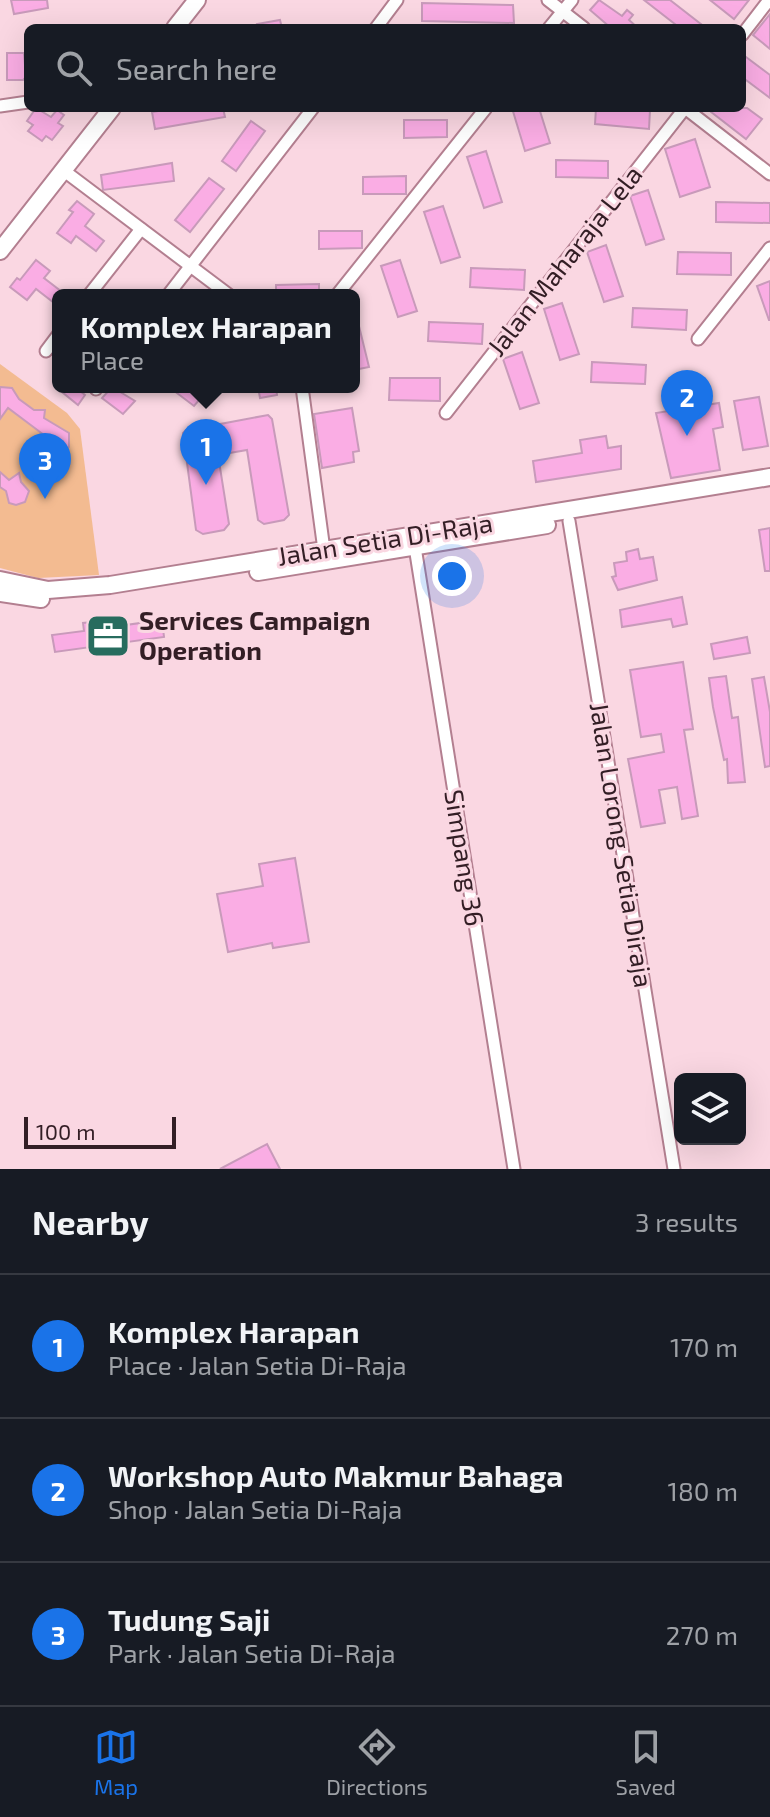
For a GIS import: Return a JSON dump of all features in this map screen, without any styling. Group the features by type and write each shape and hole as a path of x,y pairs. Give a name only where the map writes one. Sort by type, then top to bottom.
{"main road":[{"path":"178,24 197,0"},
{"path":"3,242 109,112"},
{"name":"Jalan Setia Di-Raja","path":"0,580 37,589 80,588 770,477"},
{"name":"Jalan Setia Di-Raja","path":"0,593 26,599 80,598 770,488"}],"street":[{"path":"379,24 397,0"},
{"path":"548,0 579,24"},
{"path":"552,24 572,0"},
{"path":"746,30 769,0"},
{"path":"0,106 24,103"},
{"path":"172,289 310,112"},
{"path":"342,289 483,112"},
{"name":"Jalan Maharaja Lela","path":"446,413 682,112"},
{"path":"690,112 770,174"},
{"path":"63,170 221,289"},
{"path":"94,289 141,229"},
{"path":"698,339 770,248"},
{"path":"46,351 52,343"},
{"path":"303,393 324,550"},
{"name":"Jalan Lorong Setia Diraja","path":"569,521 674,1169"},
{"name":"Simpang 36","path":"415,547 514,1169"}],"shaded area":[{"path":"0,364 67,413 80,429 99,575 38,578 0,568"}],"building":[{"path":"11,0 47,0 48,8 14,14"},
{"path":"599,0 622,16 627,10 633,15 629,20 634,24 606,24 590,10"},
{"path":"644,0 670,0 701,24 675,24"},
{"path":"710,0 749,0 734,19"},
{"path":"422,3 513,5 514,23 422,21"},
{"path":"770,14 770,49 753,35"},
{"path":"280,20 281,24 257,24"},
{"path":"7,53 24,53 24,79 7,80"},
{"path":"746,57 770,75 770,98 746,80"},
{"path":"747,108 762,119 746,139 711,112 746,112"},
{"path":"33,112 43,112 51,117 55,112 64,115 58,123 63,126 52,140 46,136 42,141 28,131 33,125 27,121"},
{"path":"152,112 224,112 225,117 155,129"},
{"path":"513,112 540,112 550,143 525,151"},
{"path":"596,112 650,112 649,129 595,124"},
{"path":"404,120 447,120 447,137 404,138"},
{"path":"251,121 265,131 236,171 222,161"},
{"path":"695,139 710,187 680,197 665,149"},
{"path":"486,151 502,202 484,208 467,157"},
{"path":"556,160 608,161 608,178 556,177"},
{"path":"172,163 174,181 103,190 101,175"},
{"path":"406,176 406,194 363,194 363,177"},
{"path":"209,178 224,189 190,232 175,220"},
{"path":"648,190 664,239 646,245 630,196"},
{"path":"77,201 94,214 85,226 104,241 96,251 76,236 71,243 57,233 73,212 69,210"},
{"path":"716,202 770,203 770,223 716,222"},
{"path":"443,206 460,257 441,263 424,212"},
{"path":"319,231 362,231 362,248 319,249"},
{"path":"606,245 623,296 604,302 587,252"},
{"path":"678,252 731,253 731,275 677,274"},
{"path":"36,260 50,271 44,278 58,289 52,289 52,301 36,289 27,300 10,287 17,278 20,280"},
{"path":"400,260 417,311 398,317 381,266"},
{"path":"471,268 525,270 524,290 470,287"},
{"path":"770,281 770,320 769,320 757,286"},
{"path":"319,284 319,289 276,289 276,285"},
{"path":"562,303 579,354 560,360 544,309"},
{"path":"633,308 687,310 686,330 632,327"},
{"path":"429,322 483,324 482,344 428,341"},
{"path":"360,330 369,367 360,369"},
{"path":"522,352 539,403 520,409 503,359"},
{"path":"592,362 646,365 645,384 591,382"},
{"path":"390,378 440,378 440,401 389,400"},
{"path":"0,387 12,388 19,399 34,410 45,410 44,418 69,433 69,447 61,452 50,448 48,438 8,408 0,419"},
{"path":"63,393 85,395 78,405"},
{"path":"107,393 122,393 135,401 123,414 102,398"},
{"path":"177,393 205,393 194,406"},
{"path":"259,393 277,393 277,395 260,398"},
{"path":"759,397 768,446 743,450 734,401"},
{"path":"719,403 723,427 713,429 720,470 671,478 656,413"},
{"path":"352,408 359,451 353,452 354,462 322,468 314,414"},
{"path":"268,415 272,419 289,515 284,520 264,524 258,520 247,450 218,455 229,524 224,530 203,534 196,530 183,433 207,425 212,429 215,425"},
{"path":"606,436 608,448 621,446 621,469 536,482 533,461 582,453 580,440"},
{"path":"0,472 9,480 19,473 21,482 29,491 25,502 16,505 9,503 6,491 0,487"},
{"path":"770,528 770,571 765,571 759,530"},
{"path":"638,549 640,559 653,557 657,580 618,590 612,577 616,576 614,563 627,561 626,552"},
{"path":"682,597 687,624 673,627 671,619 622,627 620,610"},
{"name":"Services Campaign Operation","path":"162,620 164,637 55,652 52,635 84,631 83,623 103,621 104,628"},
{"path":"747,637 750,653 714,659 711,644"},
{"path":"683,662 693,729 684,730 698,816 682,819 677,787 659,790 665,823 641,827 628,759 664,752 661,734 641,737 630,670"},
{"path":"726,676 732,718 738,717 745,782 728,783 727,759 724,760 713,707 709,678"},
{"path":"764,677 770,712 770,766 765,767 752,679"},
{"path":"295,858 309,942 273,948 272,943 228,952 217,894 263,886 259,864"},
{"path":"267,1144 280,1169 220,1169"}],"place":[{"name":"Workshop Auto Makmur Bahaga","path":"687,436"},
{"name":"Komplex Harapan","path":"206,485"},
{"name":"Tudung Saji","path":"45,499"},
{"name":"Services Campaign Operation","path":"108,636"}]}
